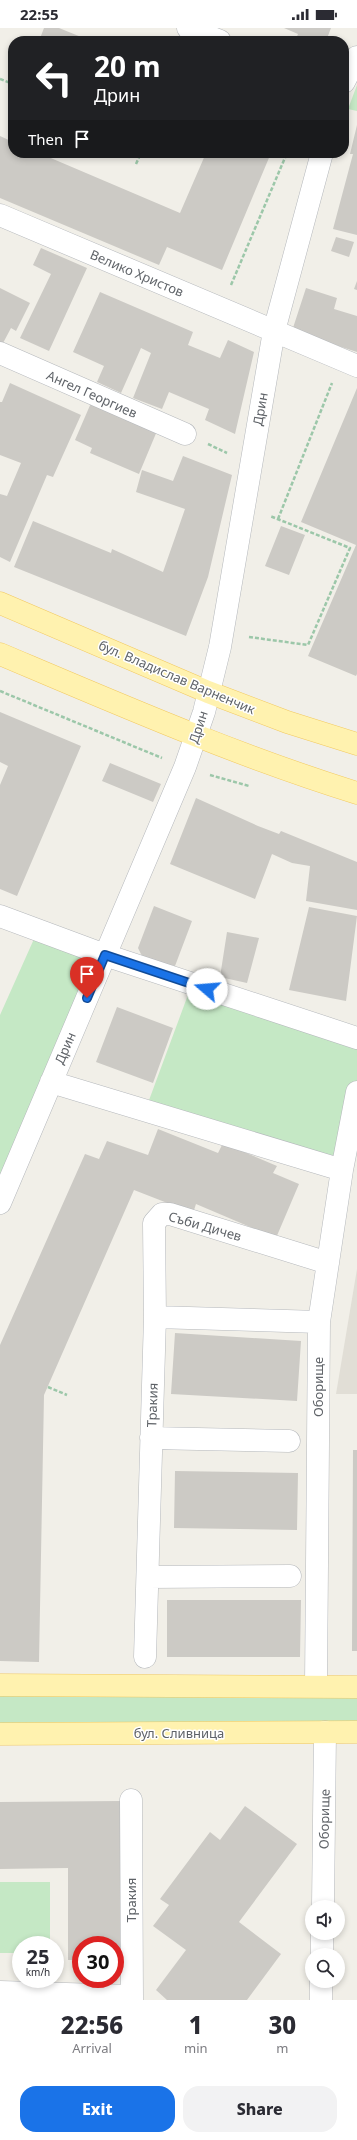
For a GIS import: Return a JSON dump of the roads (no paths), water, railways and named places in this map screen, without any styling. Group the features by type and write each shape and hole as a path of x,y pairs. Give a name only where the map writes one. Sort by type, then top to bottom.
{"main road":[{"name":"бул. Владислав Варненчик","path":"0,602 208,692 286,722 357,744"},
{"path":"0,654 196,737 310,779 357,793"},
{"path":"0,1685 357,1687"},
{"name":"бул. Сливница","path":"0,1734 357,1732"}],"street":[{"path":"193,29 209,36"},
{"path":"349,72 357,57"},
{"name":"Дрин","path":"0,1203 196,737 204,712 223,634 274,330 321,158"},
{"name":"Велико Христов","path":"0,215 349,362"},
{"name":"Ангел Георгиев","path":"0,353 185,434"},
{"path":"0,916 105,955 357,1038"},
{"path":"51,1082 342,1170"},
{"name":"Оборище","path":"316,1686 319,1322 342,1170 357,1092"},
{"name":"Съби Дичев","path":"155,1317 154,1223 162,1214 170,1214 328,1264"},
{"path":"155,1317 319,1322"},
{"name":"Тракия","path":"146,1657 155,1317"},
{"path":"152,1438 289,1441"},
{"path":"148,1577 290,1576"},
{"name":"Оборище","path":"322,1900 325,1732"},
{"name":"Тракия","path":"131,1800 132,1998"},
{"path":"321,2000 322,1988"},
{"path":"0,1992 132,1998"}]}
